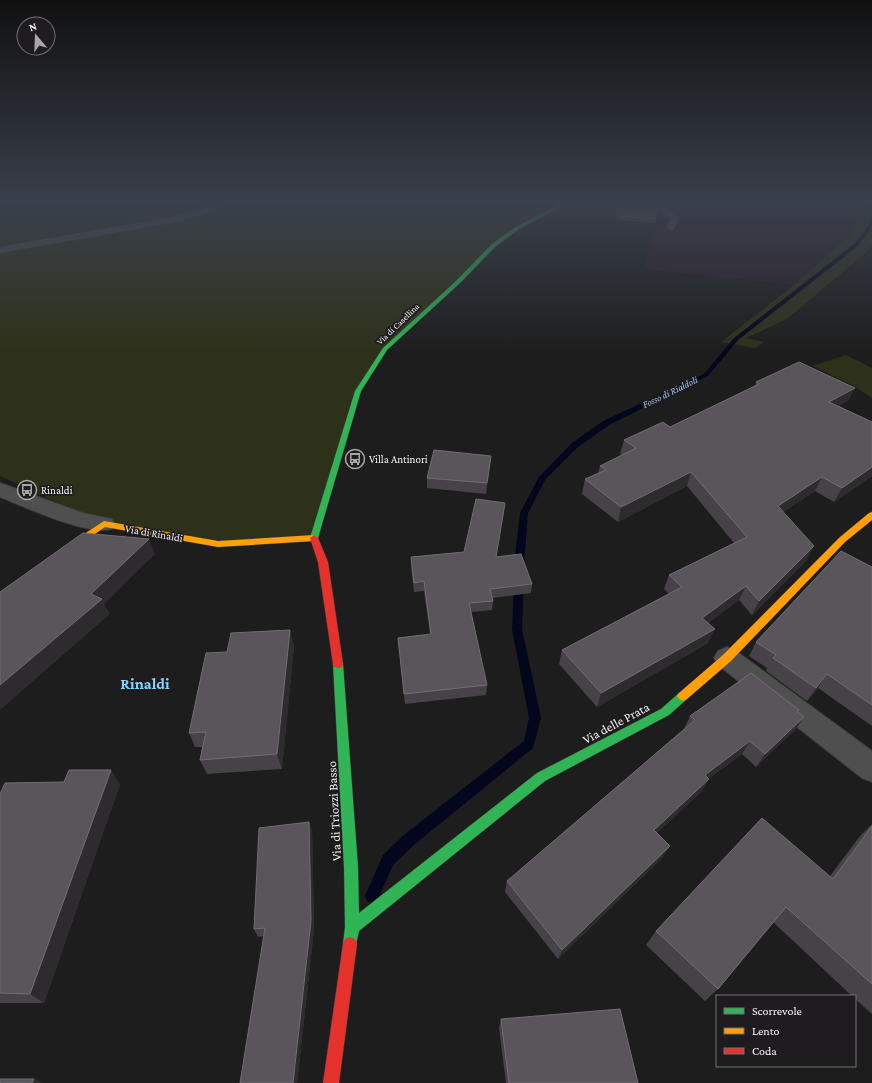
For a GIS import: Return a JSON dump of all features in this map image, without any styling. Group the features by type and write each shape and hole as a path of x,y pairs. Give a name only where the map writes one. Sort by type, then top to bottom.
{"street":[{"name":"Via di Casellina","path":"314,538 358,391 385,349 458,282 485,255"},
{"name":"Via di Rinaldi","path":"0,490 79,520 218,544 314,538"},
{"name":"Via delle Prata","path":"352,927 541,777 665,712 727,658 842,540 872,515"},
{"path":"61,554 104,524"},
{"name":"Via di Triozzi Basso","path":"314,538 322,562 339,674 351,867 352,927 332,1083"},
{"path":"727,658 872,768"}],"shaded area":[{"path":"648,255 827,255 794,285 644,269"}],"green space":[{"path":"0,255 488,255 385,349 358,391 314,538 218,544 104,524 0,476"},
{"path":"827,255 864,255 787,319 746,338 764,342 755,348 721,342 794,285"},
{"path":"846,355 872,368 872,398 854,386 813,366"}],"building":[{"path":"799,362 855,388 829,402 872,422 872,467 842,488 822,477 778,506 814,546 759,601 746,586 702,618 715,629 601,693 562,650 682,587 669,575 747,537 691,472 621,507 585,479 606,470 600,466 636,448 624,440 663,422 670,427 759,384 756,382"},
{"path":"434,450 491,456 487,483 427,478"},
{"path":"476,499 505,503 496,557 521,554 532,584 490,589 493,601 469,603 487,685 404,694 398,638 431,634 424,581 414,583 411,557 464,552"},
{"path":"83,533 149,539 91,594 102,599 0,685 0,592"},
{"path":"841,551 872,567 872,705 827,674 816,688 773,658 776,655 756,642"},
{"path":"290,630 277,754 200,760 206,732 189,733 206,653 227,652 231,633"},
{"path":"751,673 799,710 797,712 804,717 765,754 750,741 705,775 709,779 654,830 670,846 562,950 507,881 695,720 690,716"},
{"path":"69,770 111,770 30,994 0,993 0,794 5,783 64,782"},
{"path":"762,818 833,879 872,826 872,984 786,907 718,989 656,931"},
{"path":"309,822 311,921 293,1083 240,1083 265,928 254,929 259,828"},
{"path":"620,1009 638,1083 509,1083 501,1019"},
{"path":"0,1079 34,1079 32,1083 0,1083"}],"waterway":[{"name":"Fosso di Rialdoli","path":"519,565 524,513 542,479 575,445 606,423 706,375 736,339 844,255"},
{"path":"372,896 388,860 410,839 529,744 535,718 517,629 519,584"}],"traffic: fast":[{"path":"314,538 358,391 385,349 458,282 485,255"},
{"path":"338,664 351,867 352,927 350,944"},
{"path":"352,927 541,777 665,712 683,696"}],"traffic: slow":[{"path":"683,696 727,658 842,540 872,515"},
{"path":"66,550 104,524 218,544 314,538"}],"traffic: jam":[{"path":"314,538 323,562 338,664"},
{"path":"331,1083 350,944"}],"place":[{"name":"Villa Antinori","path":"355,459"},
{"name":"Rinaldi","path":"27,490"}],"district":[{"name":"Rinaldi","path":"145,683"}]}
